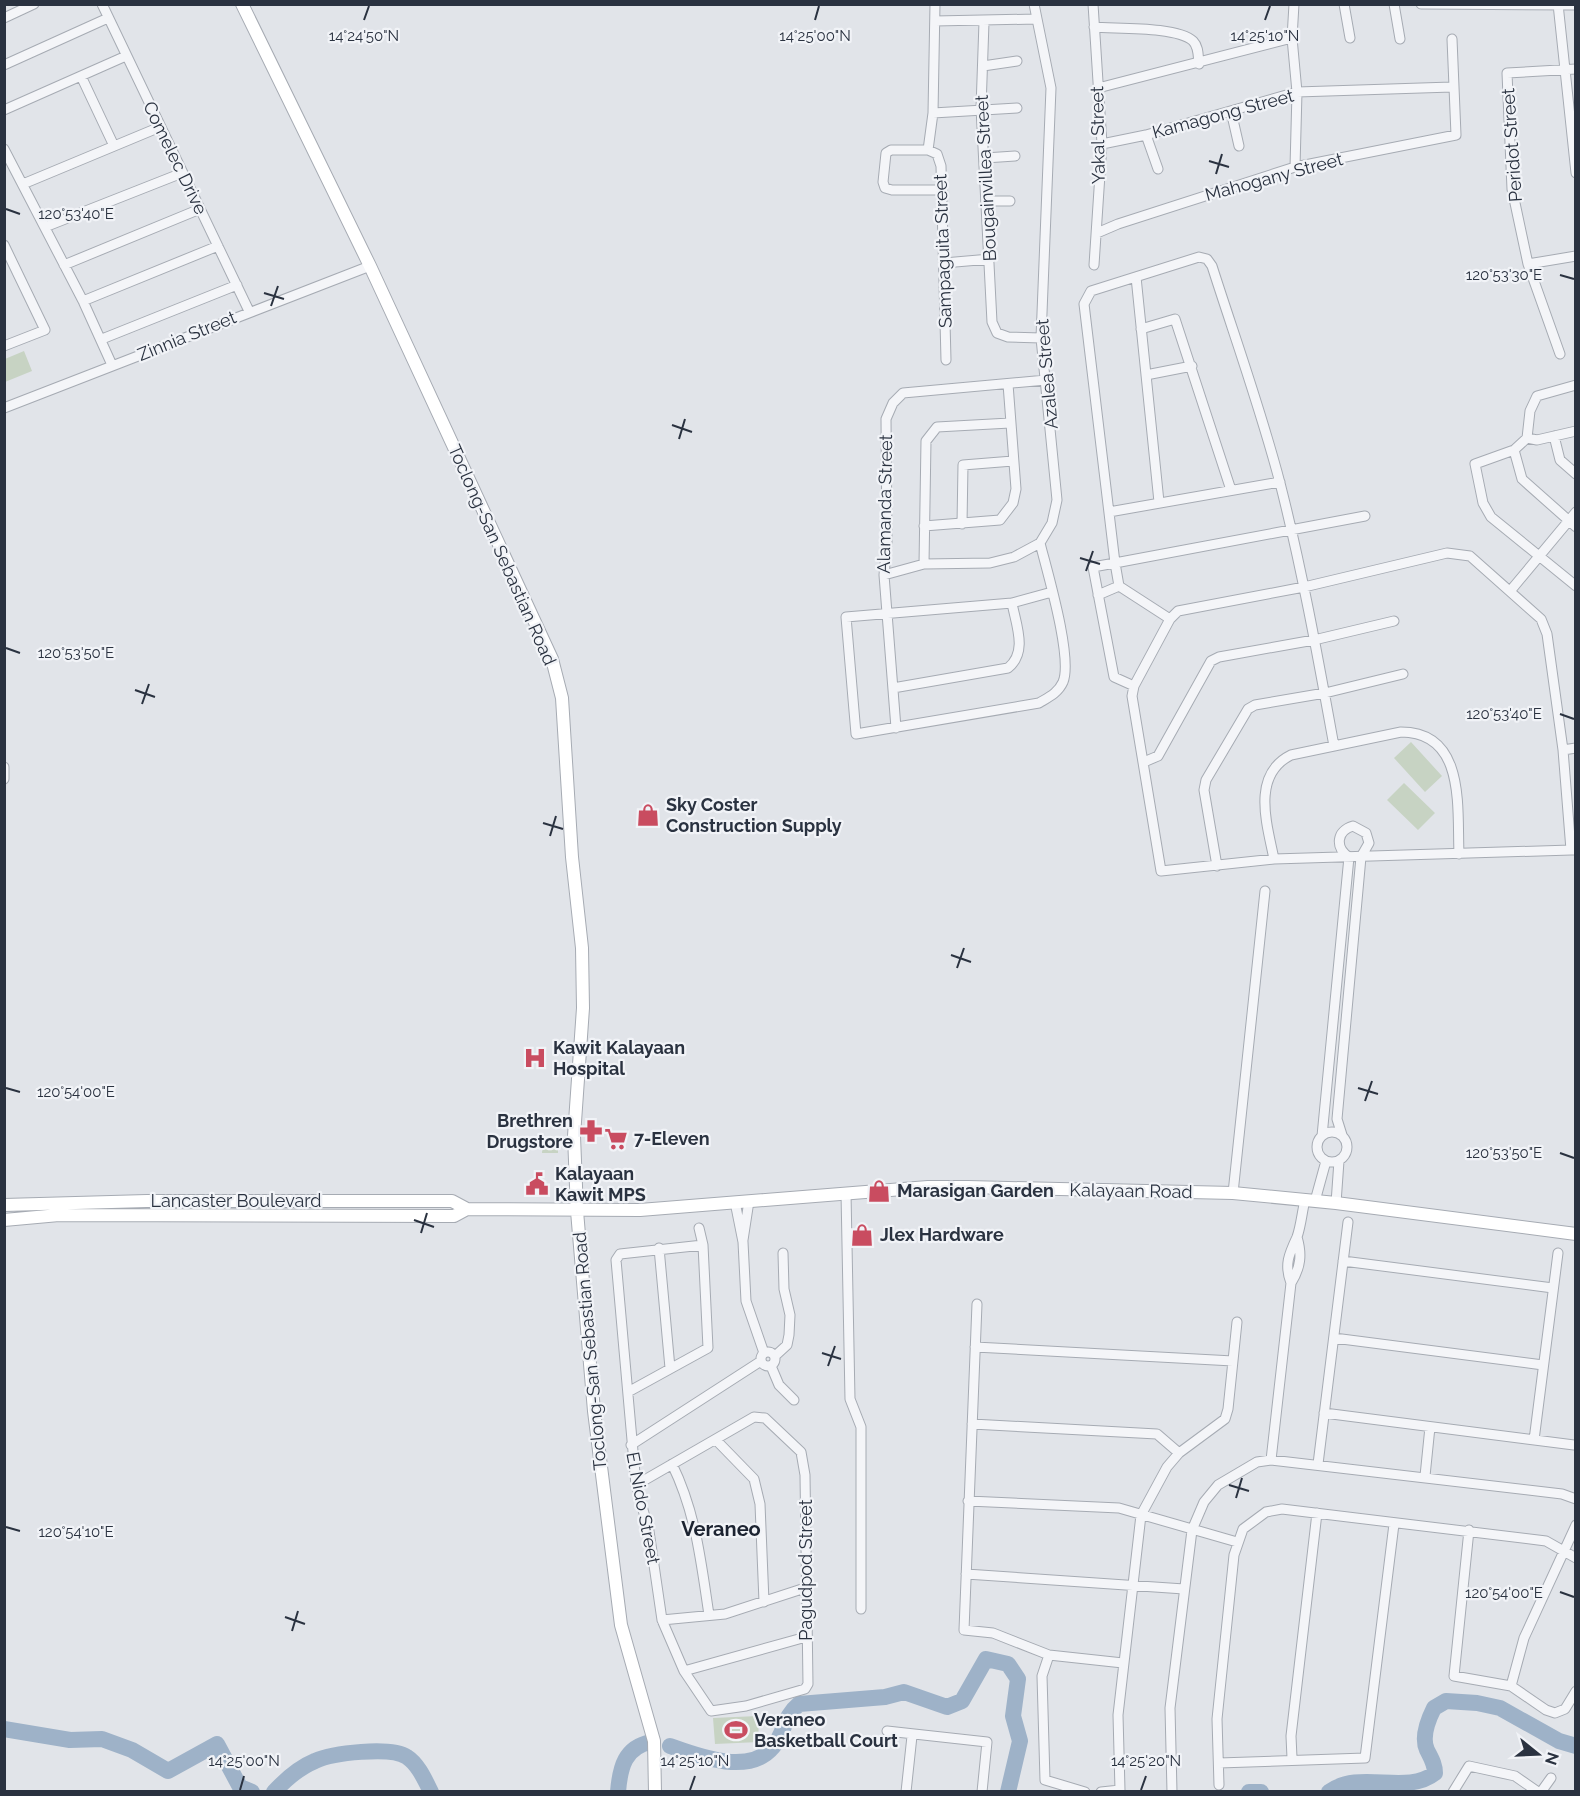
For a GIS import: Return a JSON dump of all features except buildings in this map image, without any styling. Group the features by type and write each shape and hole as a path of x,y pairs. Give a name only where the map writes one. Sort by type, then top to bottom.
{"main road":[{"name":"Toclong-San Sebastian Road","path":"242,4 370,266 552,659 562,698 572,857 582,948 583,1008 574,1136 577,1210 597,1435 617,1604 625,1642 654,1741 655,1791"},
{"name":"Kalayaan Road","path":"577,1210 640,1210 846,1193 968,1187 1233,1193 1336,1203 1575,1234"},
{"name":"Lancaster Boulevard","path":"4,1205 147,1201 452,1201 466,1209 577,1210"},
{"name":"Lancaster Boulevard","path":"4,1220 59,1215 454,1216 466,1209"}],"street":[{"path":"4,18 34,4"},
{"name":"Comelec Drive","path":"102,4 249,311"},
{"name":"Sampaguita Street","path":"935,4 933,113 928,150 937,154 942,190 946,360"},
{"name":"Azalea Street","path":"1034,4 1051,88 1041,338 1058,500 1052,523 1041,543"},
{"name":"Yakal Street","path":"1093,4 1102,144 1094,265"},
{"path":"1293,4 1292,38 1297,92 1295,167"},
{"path":"1344,4 1350,38"},
{"path":"1394,4 1400,39"},
{"path":"1421,4 1575,5"},
{"path":"1558,5 1575,173"},
{"path":"4,65 108,18"},
{"path":"935,21 984,22 1036,19"},
{"name":"Bougainvillea Street","path":"984,22 981,108 993,322 997,333 1008,337 1041,338"},
{"path":"1094,27 1179,33 1193,41 1198,51 1199,64"},
{"path":"1098,88 1199,64 1292,38"},
{"path":"1452,39 1452,87"},
{"path":"4,110 126,56"},
{"path":"982,66 1017,62"},
{"path":"1564,68 1575,69"},
{"name":"Peridot Street","path":"1560,354 1528,264 1512,189 1507,73 1564,68"},
{"path":"81,76 114,146"},
{"name":"Kamagong Street","path":"1102,144 1146,135 1297,92 1452,87"},
{"name":"Mahogany Street","path":"1097,233 1118,224 1295,167 1456,135 1452,87"},
{"path":"933,113 981,108 1017,108"},
{"path":"1231,111 1239,146"},
{"path":"23,184 160,127"},
{"path":"1146,135 1158,169"},
{"path":"4,149 83,301 112,365"},
{"path":"928,150 891,150 886,153 883,182 885,188 942,190"},
{"path":"985,158 1016,156"},
{"path":"45,227 182,172"},
{"path":"986,201 1010,201"},
{"path":"64,265 200,209"},
{"path":"4,245 45,330 6,343"},
{"path":"83,301 218,246"},
{"path":"1528,264 1575,256"},
{"path":"1170,619 1119,586 1084,304 1091,291 1198,257 1207,260 1212,266 1280,482 1304,587 1334,746"},
{"path":"944,263 990,259"},
{"name":"Zinnia Street","path":"4,408 249,311 370,266"},
{"path":"1136,277 1159,502"},
{"path":"102,339 237,285"},
{"path":"1141,329 1175,320 1231,490"},
{"path":"1146,375 1192,366"},
{"name":"Alamanda Street","path":"896,728 885,613 886,419 893,403 903,393 1046,380"},
{"path":"924,526 999,520 1012,503 1014,496 1013,461 1008,384"},
{"path":"1575,385 1537,396 1530,411 1527,438 1514,450 1475,464 1483,503 1491,517 1575,586"},
{"path":"924,564 926,441 937,427 1010,423"},
{"path":"1527,438 1537,440 1575,431"},
{"path":"1554,436 1560,460 1575,474"},
{"path":"1514,450 1522,478 1572,523"},
{"path":"962,524 963,465 1013,461"},
{"path":"1109,512 1280,482"},
{"path":"1511,590 1572,523 1575,512"},
{"path":"1134,686 1113,677 1093,567 1291,532 1365,516"},
{"path":"884,575 924,564 990,563 1014,557 1041,543 1052,592 1065,657 1064,680 1056,693 1039,704 856,734 846,617 1012,603 1052,592"},
{"path":"1447,553 1470,556 1511,590 1541,619 1547,634 1563,750 1573,850 1274,859 1161,871 1132,696 1134,686 1170,619 1187,608 1304,587 1447,553"},
{"path":"1098,595 1119,586"},
{"path":"893,688 1008,668 1017,661 1021,652 1012,603"},
{"path":"1144,762 1158,756 1211,661 1219,657 1314,640 1394,621"},
{"path":"1217,866 1204,790 1206,780 1240,718 1255,705 1324,693 1403,674"},
{"path":"1274,859 1263,803 1264,792 1276,766 1291,755 1401,732 1417,732 1426,736 1447,755 1454,769 1459,854"},
{"path":"1563,750 1575,748"},
{"path":"4,767 7,776 4,779"},
{"path":"1336,1203 1340,1161 1347,1149 1336,1119 1361,856 1368,848 1368,837 1362,829 1353,826 1343,831 1339,840 1341,850 1349,857"},
{"path":"1326,1161 1317,1150 1322,1136 1349,857"},
{"path":"1233,1193 1265,891"},
{"path":"1322,1136 1329,1132 1342,1136"},
{"path":"1326,1161 1340,1161"},
{"path":"1271,1460 1291,1282 1298,1271 1302,1251 1297,1236 1326,1161"},
{"path":"846,1193 850,1399 861,1427 861,1609"},
{"path":"743,1242 749,1201"},
{"path":"735,1202 743,1242 746,1301 764,1365 771,1366"},
{"path":"1318,1464 1348,1222"},
{"path":"628,1392 708,1348 703,1245 699,1228"},
{"path":"670,1368 659,1248 703,1245"},
{"name":"El Nido Street","path":"659,1248 617,1256 631,1445 636,1485 649,1531 662,1620 684,1671 711,1711"},
{"path":"771,1366 775,1363 775,1356 787,1345 789,1335 790,1315 784,1289 783,1253"},
{"path":"1534,1440 1558,1253"},
{"path":"1343,1261 1553,1288"},
{"path":"977,1304 964,1630 993,1633 1049,1655 1123,1662"},
{"path":"1101,1791 1120,1790 1118,1715 1141,1515 1167,1467 1179,1453 1225,1419 1237,1322"},
{"path":"1334,1338 1543,1365"},
{"path":"975,1347 1233,1361"},
{"path":"631,1445 769,1352 775,1356"},
{"path":"771,1366 779,1385 794,1400"},
{"path":"1324,1413 1574,1445"},
{"name":"Pagudpod Street","path":"711,1711 746,1706 807,1687 805,1475 801,1452 765,1418 754,1417 716,1440"},
{"path":"972,1424 1157,1434 1179,1453"},
{"path":"1425,1476 1430,1427"},
{"path":"636,1485 716,1440 754,1479 760,1504 764,1602"},
{"path":"1172,1791 1170,1708 1192,1530 1204,1502 1218,1485 1257,1462 1271,1460 1425,1476 1562,1494 1575,1499"},
{"path":"672,1464 687,1494 694,1518 709,1615"},
{"path":"968,1501 1119,1508 1238,1542"},
{"path":"1220,1785 1217,1719 1238,1542 1243,1529 1266,1512 1282,1509 1546,1541 1575,1558"},
{"path":"1292,1758 1291,1736 1317,1514"},
{"path":"1219,1763 1292,1758 1365,1758 1394,1524"},
{"path":"1511,1686 1524,1638 1575,1525"},
{"path":"1469,1530 1454,1676 1511,1686 1546,1710 1555,1713 1565,1709 1575,1691"},
{"path":"966,1574 1184,1589"},
{"path":"662,1620 725,1614 806,1588"},
{"path":"684,1671 806,1637"},
{"path":"1049,1655 1042,1676 1045,1780 1085,1791"},
{"path":"887,1731 912,1736 987,1742 982,1791"},
{"path":"906,1791 912,1736"},
{"path":"1453,1791 1468,1766 1515,1776 1539,1791 1551,1778"}],"green space":[{"path":"24,351 32,371 5,382 5,359"},
{"path":"1411,742 1442,776 1425,792 1394,758"},
{"path":"1404,783 1435,813 1418,830 1387,800"},
{"path":"543,1138 558,1138 558,1153 542,1153"},
{"name":"Veraneo Basketball Court","path":"758,1716 759,1742 715,1744 713,1718"}],"waterway":[{"path":"670,1746 709,1758 737,1762 763,1756 773,1747 790,1714 799,1704 885,1697 904,1692 947,1707 962,1701 986,1659 1008,1664 1018,1679 1013,1716 1020,1741 1008,1792"},
{"path":"1329,1792 1355,1783 1411,1782 1435,1773 1434,1764 1425,1745 1425,1734 1434,1708 1446,1701 1477,1703 1500,1708 1559,1741 1576,1746"},
{"path":"4,1729 70,1740 102,1739 132,1750 168,1771 217,1744 240,1787 252,1792"},
{"path":"618,1792 622,1767 630,1753 635,1748 651,1742"},
{"path":"274,1792 293,1774 315,1761 347,1753 375,1751 407,1757 418,1768 431,1792"},
{"path":"1249,1792 1261,1792"}],"place":[{"name":"Sky Coster Construction Supply","path":"648,815"},
{"name":"Kawit Kalayaan Hospital","path":"535,1058"},
{"name":"Brethren Drugstore","path":"591,1131"},
{"name":"7-Eleven","path":"616,1139"},
{"name":"Kalayaan Kawit MPS","path":"537,1184"},
{"name":"Marasigan Garden","path":"879,1191"},
{"name":"Jlex Hardware","path":"862,1235"},
{"name":"Veraneo Basketball Court","path":"736,1730"}],"district":[{"name":"Veraneo","path":"721,1529"}]}
